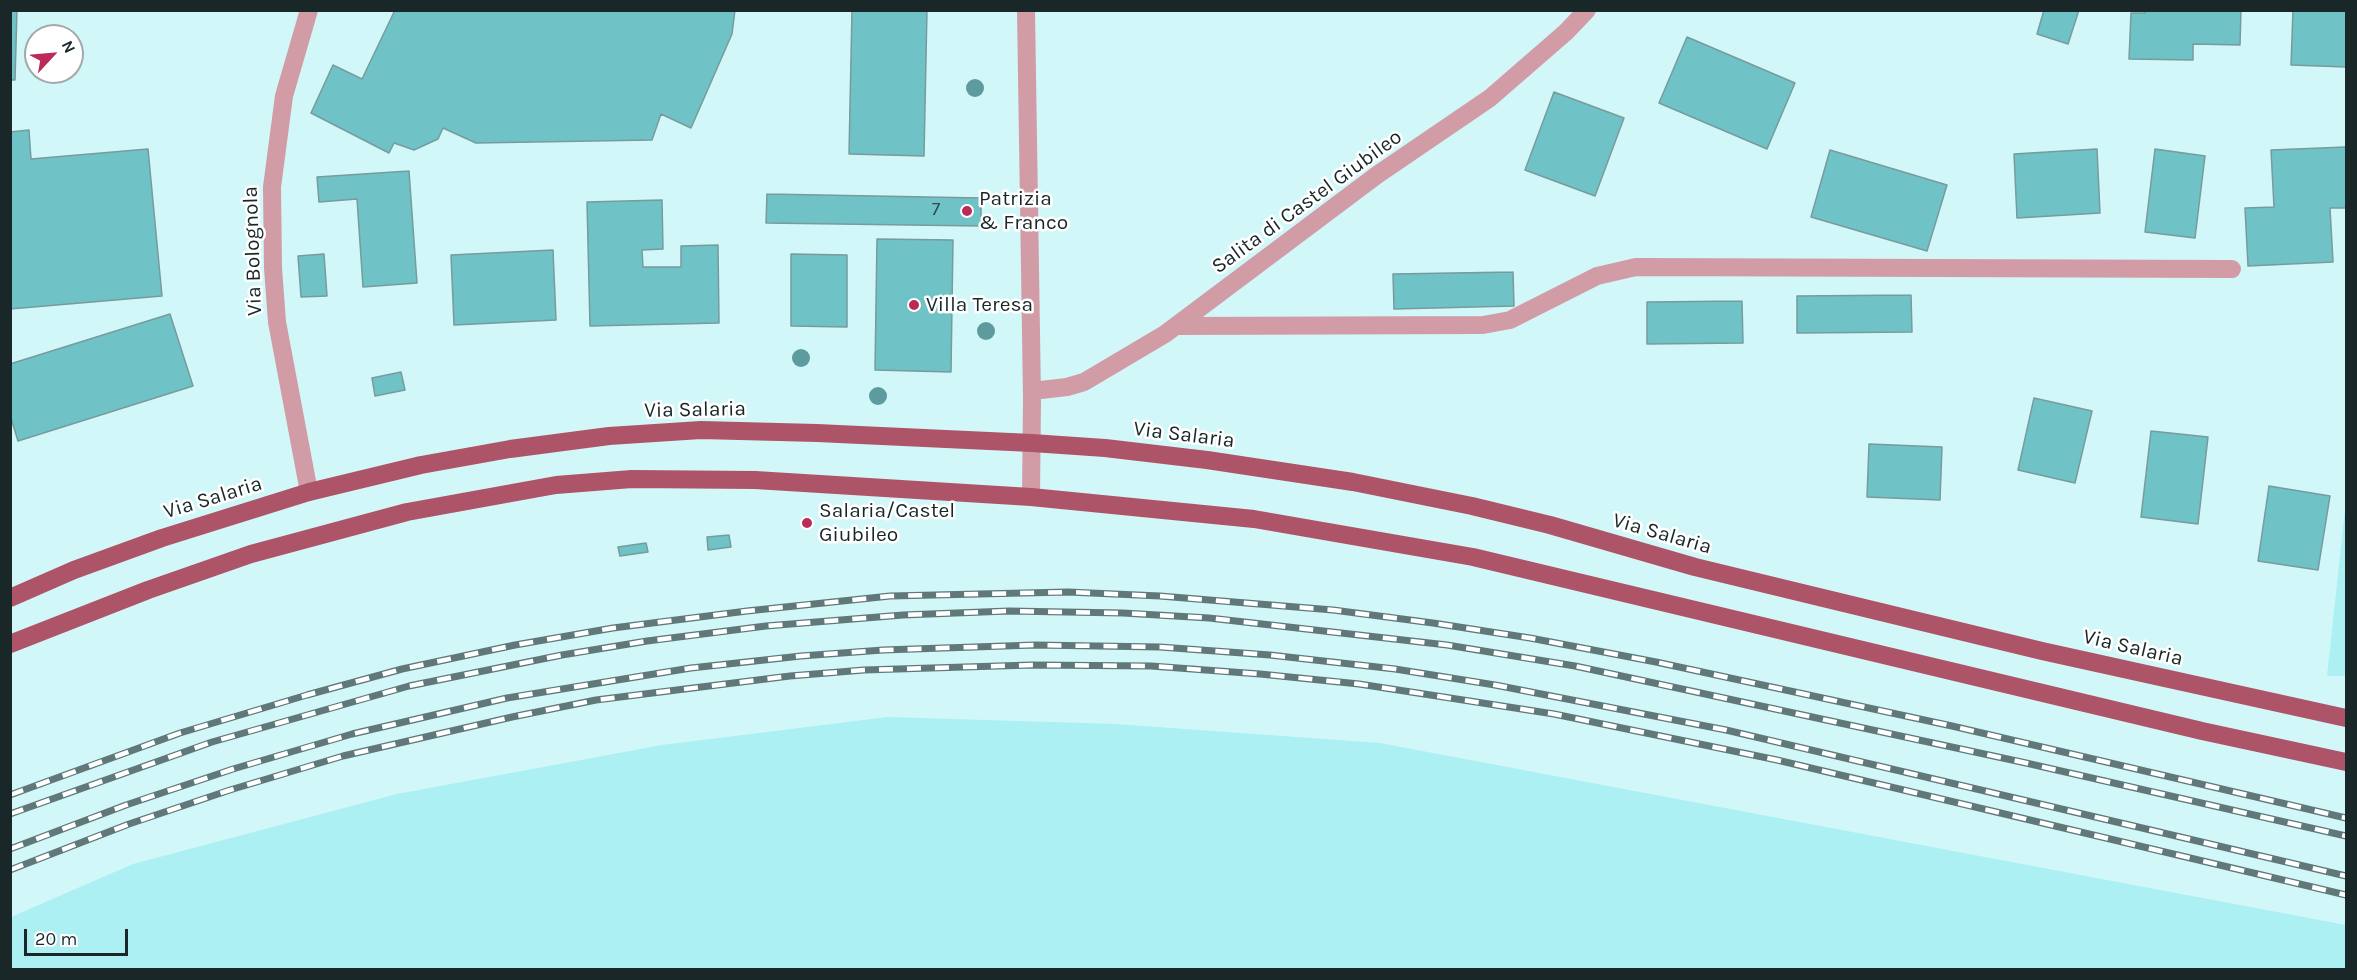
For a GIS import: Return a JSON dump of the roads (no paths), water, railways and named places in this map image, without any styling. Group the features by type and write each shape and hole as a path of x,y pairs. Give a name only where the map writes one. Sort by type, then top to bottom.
{"main road":[{"name":"Via Salaria","path":"10,598 74,570 162,538 309,492 467,456 563,441 701,430 1032,443 1105,448 1207,460 1322,477 1472,506 1550,525 1707,570 2064,656 2346,718"},
{"path":"10,644 137,594 250,554 407,512 556,485 632,479 713,478 1031,497 1254,519 1473,557 2156,720 2346,762"}],"street":[{"name":"Via Bolognola","path":"309,10 284,96 272,187 273,268 278,322 309,492"},
{"path":"1026,10 1032,391 1031,497"},
{"name":"Salita di Castel Giubileo","path":"1032,391 1067,387 1084,382 1176,326 1377,175 1490,98 1559,39 1587,10"},
{"path":"1176,326 1483,325 1510,320 1597,276 1636,267 2232,269"}],"railway":[{"path":"10,795 180,733 307,695 402,669 515,645 613,628 890,596 1068,592 1160,596 1333,610 1530,638 1656,662 1952,726 2346,818"},
{"path":"10,814 212,742 409,686 562,655 647,641 766,626 903,615 1009,611 1123,613 1209,618 1447,645 1575,666 2026,763 2346,836"},
{"path":"10,849 126,805 233,769 352,734 507,698 691,668 801,656 883,650 1035,645 1160,647 1270,655 1395,669 1495,685 1726,730 2346,876"},
{"path":"10,870 129,824 230,790 343,756 596,700 790,676 864,670 1032,665 1151,666 1359,684 1554,714 1777,760 2346,895"}],"place":[{"name":"Patrizia & Franco","path":"967,211"},
{"name":"Villa Teresa","path":"914,305"},
{"name":"Salaria/Castel Giubileo","path":"807,523"}]}
